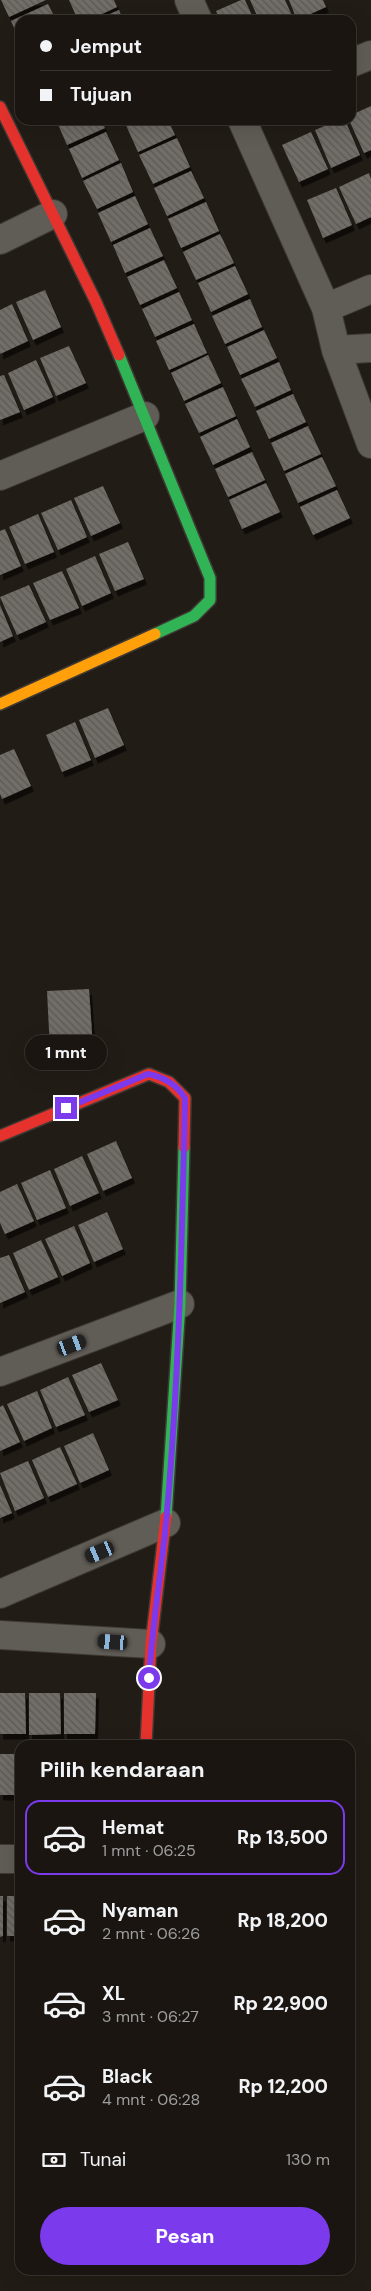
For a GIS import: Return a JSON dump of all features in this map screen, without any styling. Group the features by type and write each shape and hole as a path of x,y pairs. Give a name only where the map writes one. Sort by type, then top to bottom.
{"street":[{"path":"189,0 196,15"},
{"path":"356,61 371,55"},
{"path":"0,107 96,302 145,416 210,578 210,600 194,616 0,704"},
{"path":"244,125 326,308 336,350 371,444"},
{"path":"0,240 53,214"},
{"path":"326,308 371,289"},
{"path":"336,350 371,348"},
{"path":"0,476 145,416"},
{"path":"0,1136 148,1074 160,1076 180,1090 185,1098 180,1304 166,1523 151,1644 146,1740"},
{"path":"0,1372 180,1304"},
{"path":"0,1594 166,1523"},
{"path":"0,1635 151,1644"},
{"path":"0,1859 15,1859"}],"building":[{"path":"1,0 46,0 9,17"},
{"path":"69,0 114,0 117,7 100,15 76,15"},
{"path":"245,0 252,15 218,15 216,11"},
{"path":"250,0 285,0 292,15 257,15"},
{"path":"289,0 323,0 326,7 308,15 295,15"},
{"path":"48,4 54,15 24,15"},
{"path":"119,10 121,15 108,15"},
{"path":"15,19 15,30 11,21"},
{"path":"371,106 371,150 364,153 351,125 356,125 356,113"},
{"path":"58,125 104,125 105,128 67,145"},
{"path":"126,125 170,125 175,135 138,152"},
{"path":"327,125 347,125 360,155 331,168 315,130"},
{"path":"106,132 119,160 82,178 69,149"},
{"path":"311,132 328,169 299,182 282,145"},
{"path":"177,138 190,167 153,184 139,155"},
{"path":"121,163 133,192 97,209 83,181"},
{"path":"191,171 204,198 167,216 154,188"},
{"path":"369,173 371,179 371,217 356,224 339,187"},
{"path":"336,188 352,225 323,238 307,200"},
{"path":"135,196 148,224 111,242 98,213"},
{"path":"206,202 219,231 181,248 168,219"},
{"path":"150,228 163,256 125,273 113,245"},
{"path":"220,234 234,263 196,280 183,252"},
{"path":"164,260 177,288 140,305 127,277"},
{"path":"235,266 248,294 211,312 198,283"},
{"path":"45,290 61,327 33,340 16,302"},
{"path":"179,292 192,320 155,337 142,309"},
{"path":"250,299 262,327 225,344 212,316"},
{"path":"12,304 28,341 0,354 0,310"},
{"path":"194,324 207,353 169,370 156,341"},
{"path":"264,330 277,358 240,375 227,347"},
{"path":"69,346 86,383 56,396 40,358"},
{"path":"208,355 221,383 184,401 171,373"},
{"path":"36,360 53,397 24,410 8,373"},
{"path":"279,362 291,390 255,407 241,379"},
{"path":"4,375 20,412 0,420 0,376"},
{"path":"223,387 236,416 199,433 185,404"},
{"path":"293,394 306,422 269,439 256,411"},
{"path":"237,419 250,447 213,465 200,437"},
{"path":"308,426 321,454 284,471 271,443"},
{"path":"252,452 265,480 228,497 215,469"},
{"path":"322,457 336,486 298,503 285,474"},
{"path":"266,483 280,512 242,529 229,500"},
{"path":"103,486 120,523 91,536 74,498"},
{"path":"337,490 350,518 313,535 300,507"},
{"path":"71,500 87,537 58,550 41,513"},
{"path":"38,514 54,552 25,564 9,527"},
{"path":"5,529 21,566 0,575 0,531"},
{"path":"128,542 144,579 115,591 99,554"},
{"path":"95,556 111,593 82,606 66,569"},
{"path":"62,571 79,608 50,620 33,583"},
{"path":"29,585 46,622 17,635 0,597"},
{"path":"0,605 13,636 0,642"},
{"path":"108,708 124,745 95,758 79,720"},
{"path":"75,722 91,760 62,772 46,735"},
{"path":"14,749 31,786 2,799 0,794 0,755"},
{"path":"89,989 93,1048 50,1050 47,991"},
{"path":"116,1141 132,1178 103,1191 87,1154"},
{"path":"82,1156 99,1193 70,1206 54,1169"},
{"path":"50,1170 66,1208 37,1220 21,1183"},
{"path":"17,1184 34,1221 5,1234 0,1223 0,1192"},
{"path":"107,1212 123,1249 94,1262 78,1225"},
{"path":"74,1226 90,1263 62,1276 45,1239"},
{"path":"41,1240 58,1277 29,1290 13,1253"},
{"path":"9,1255 25,1292 0,1303 0,1258"},
{"path":"101,1363 118,1400 89,1412 72,1375"},
{"path":"68,1377 85,1415 56,1427 40,1390"},
{"path":"37,1391 52,1428 24,1441 7,1404"},
{"path":"3,1405 20,1442 0,1451 0,1407"},
{"path":"93,1433 109,1470 80,1483 64,1446"},
{"path":"60,1447 77,1484 48,1497 32,1460"},
{"path":"28,1461 44,1498 15,1511 0,1473"},
{"path":"0,1485 12,1513 0,1518"},
{"path":"0,1693 25,1693 26,1734 0,1734"},
{"path":"29,1693 60,1693 61,1734 29,1735"},
{"path":"64,1693 96,1693 95,1734 64,1734"},
{"path":"0,1754 15,1754 15,1795 0,1795"},
{"path":"0,1896 3,1896 3,1936 0,1937"},
{"path":"7,1896 15,1896 15,1936 7,1936"}],"traffic: fast":[{"path":"119,355 210,578 210,600 194,616 155,634"},
{"path":"166,1517 180,1304 184,1147"}],"traffic: slow":[{"path":"0,704 155,634"}],"traffic: jam":[{"path":"0,107 96,302 119,355"},
{"path":"0,1136 149,1074 169,1082 185,1098 184,1147"},
{"path":"146,1740 151,1644 166,1517"}],"route":[{"path":"66,1108 148,1074 160,1076 171,1083 180,1090 185,1098 180,1304 166,1523 151,1644 149,1678"}]}
